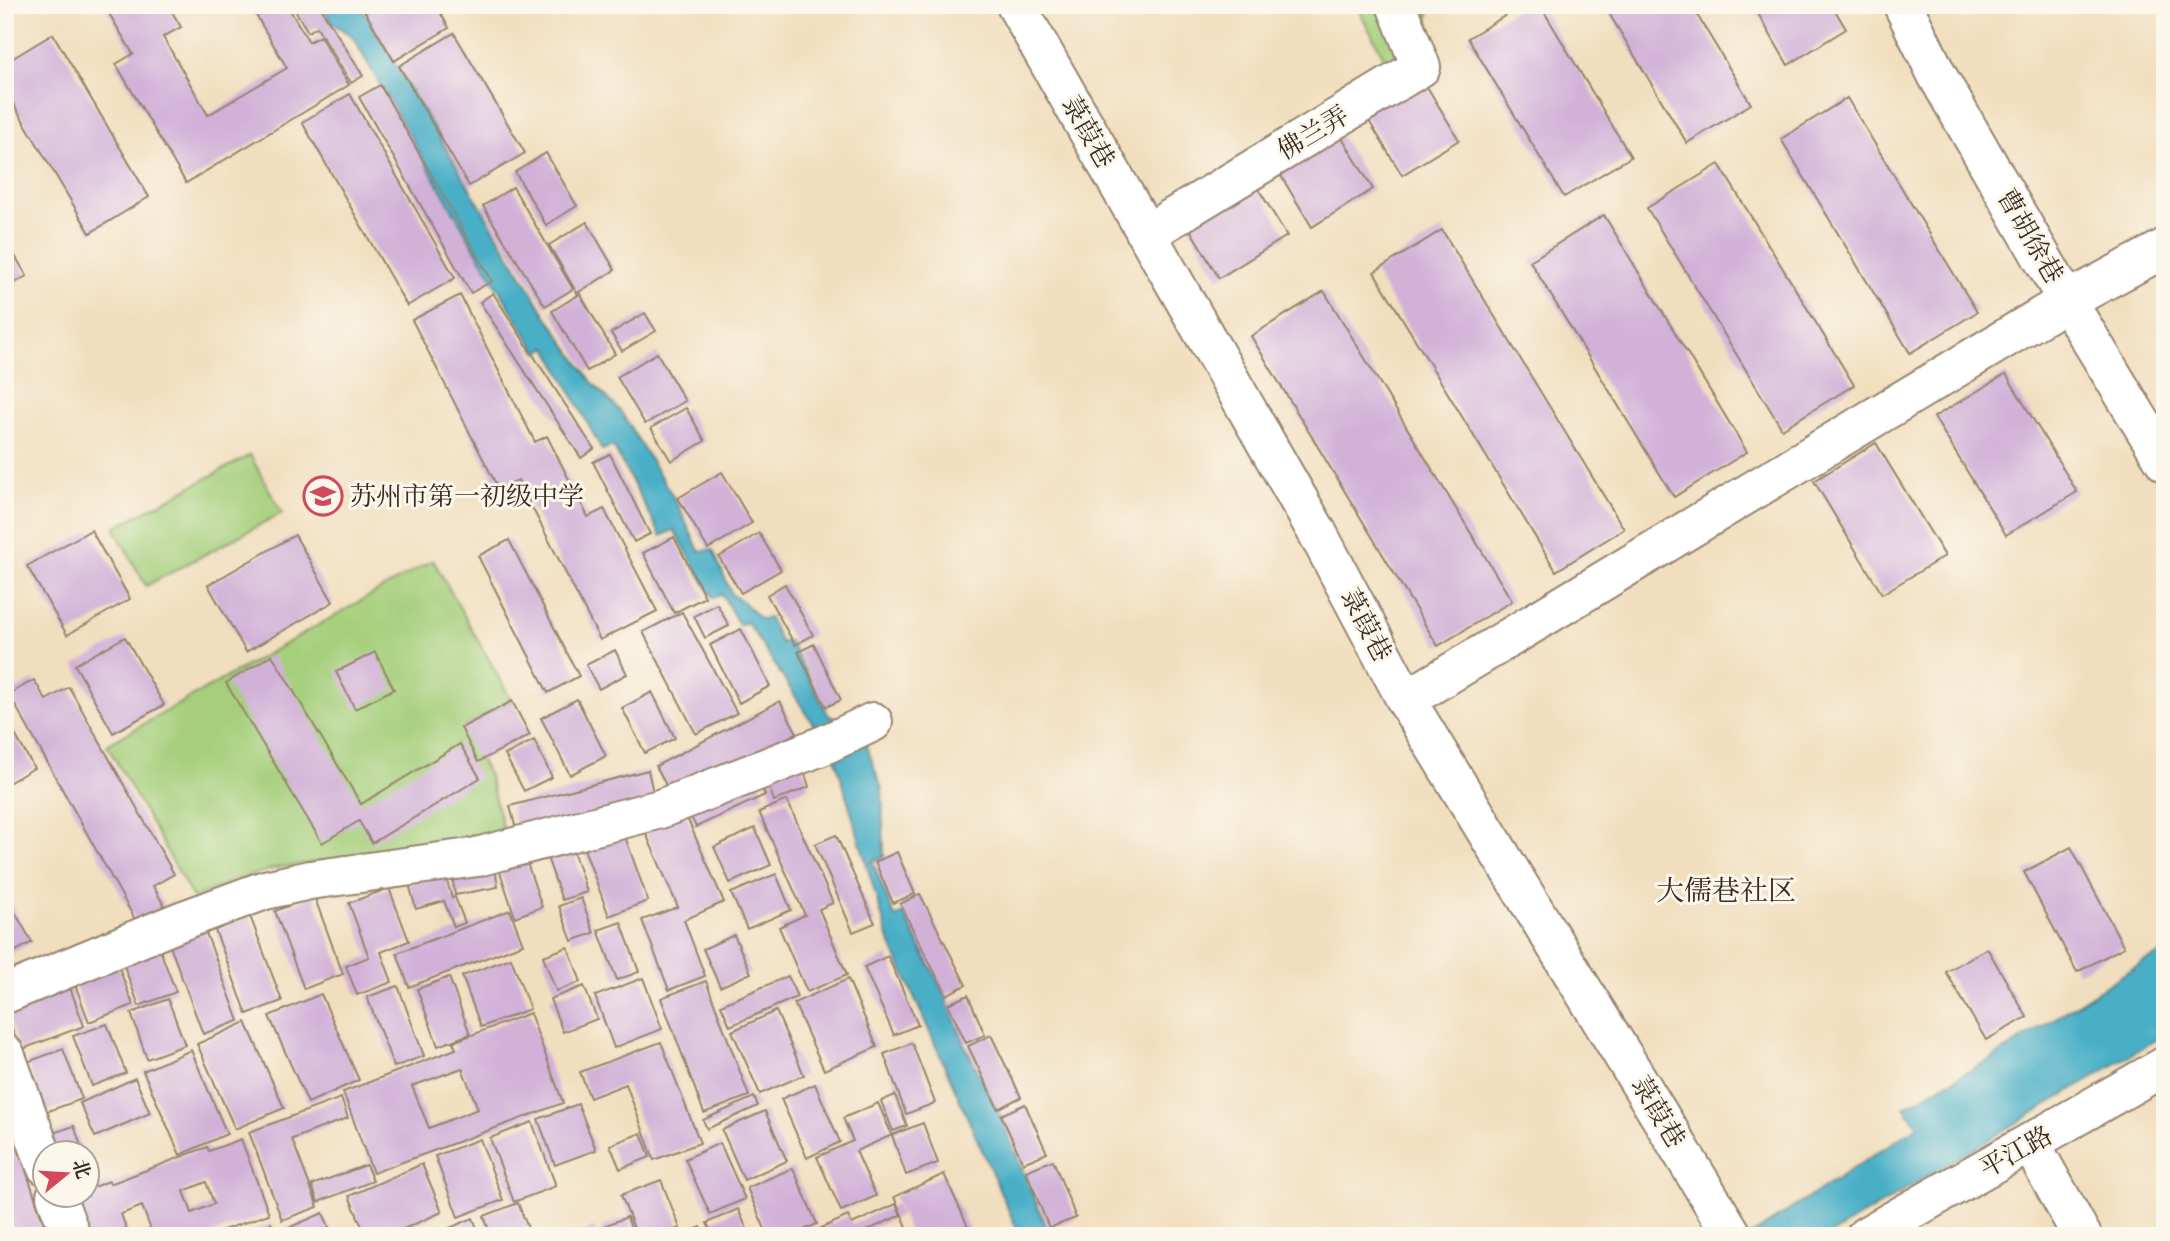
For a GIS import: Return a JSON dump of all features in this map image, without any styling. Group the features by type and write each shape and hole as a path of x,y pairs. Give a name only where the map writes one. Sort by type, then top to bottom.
{"street":[{"name":"菉葭巷","path":"1016,5 1317,532 1406,699 1733,1236"},
{"name":"佛兰弄","path":"1146,234 1422,67 1396,5"},
{"name":"曹胡徐巷","path":"1903,5 1937,75 2067,301 2165,462"},
{"path":"1406,699 2067,301 2165,248"},
{"path":"5,994 181,921 265,890 310,880 477,857 660,809 824,745 867,725"},
{"path":"5,1054 36,1140"},
{"name":"平江路","path":"1866,1236 2165,1066"},
{"path":"2031,1144 2082,1236"},
{"path":"61,1210 71,1236"}],"green space":[{"path":"1356,5 1430,5 1422,58 1393,74"},
{"path":"250,455 282,513 146,586 114,528"},
{"path":"433,560 512,701 464,727 489,776 506,841 280,867 231,881 193,898 107,745"}],"water":[{"path":"321,5 360,5 545,314 592,382 621,412 678,505 699,551 713,550 732,595 760,619 769,618 781,643 789,641 829,716 853,722 864,739 882,789 884,856 872,861 895,917 903,913 944,993 967,1050 1000,1116 1050,1236 1020,1236 889,940 835,757 824,733 814,725 747,622 739,625 722,594 713,598 674,530 661,536 613,446 602,450 547,347 538,353 352,36 332,23"},
{"path":"2165,952 2165,1034 1828,1236 1750,1236 1918,1126 1904,1107 1993,1058 2143,962"}],"building":[{"path":"104,5 168,5 181,27 163,37 208,115 287,68 250,5 287,5 309,42 320,36 349,85 186,183 116,64 133,54"},
{"path":"292,5 319,5 363,76 351,83 317,27 308,32"},
{"path":"361,5 436,5 449,28 394,61"},
{"path":"1523,5 1540,5 1631,157 1564,197 1468,38"},
{"path":"1604,5 1691,5 1751,104 1687,143"},
{"path":"1753,5 1832,5 1846,29 1788,65"},
{"path":"454,33 525,153 469,186 399,66"},
{"path":"53,34 149,197 90,233 5,90 5,63"},
{"path":"1420,75 1459,140 1402,175 1363,111"},
{"path":"380,85 492,281 471,293 359,97"},
{"path":"350,94 455,278 407,306 302,122"},
{"path":"1847,98 1977,312 1910,353 1781,139"},
{"path":"1333,123 1373,189 1312,227 1272,161"},
{"path":"546,153 577,206 546,225 515,172"},
{"path":"1719,164 1854,385 1782,429 1647,208"},
{"path":"1247,170 1287,236 1219,278 1179,211"},
{"path":"513,187 573,289 545,306 483,206"},
{"path":"1604,215 1747,452 1674,497 1530,261"},
{"path":"587,222 615,270 577,293 549,245"},
{"path":"1442,230 1624,529 1556,571 1374,272"},
{"path":"5,239 27,276 5,288"},
{"path":"1324,291 1512,601 1438,646 1251,336"},
{"path":"493,293 594,449 581,458 480,302"},
{"path":"580,294 615,354 587,371 552,311"},
{"path":"460,295 535,442 547,436 588,517 604,509 657,611 600,640 518,480 499,490 412,320"},
{"path":"645,313 656,331 622,351 611,333"},
{"path":"657,353 685,401 645,424 617,377"},
{"path":"2006,374 2077,492 2006,535 1934,417"},
{"path":"686,408 705,441 671,461 651,428"},
{"path":"1876,443 1945,556 1882,594 1814,481"},
{"path":"610,454 650,534 634,542 593,462"},
{"path":"722,472 752,523 708,549 678,498"},
{"path":"91,530 130,599 67,635 27,566"},
{"path":"759,533 781,570 741,593 719,557"},
{"path":"295,535 333,602 246,652 208,585"},
{"path":"674,537 705,597 674,613 643,553"},
{"path":"509,540 579,676 548,693 478,556"},
{"path":"785,584 813,635 795,645 767,595"},
{"path":"717,604 729,626 705,638 694,616"},
{"path":"682,612 737,713 696,734 643,632"},
{"path":"741,629 770,686 739,703 710,645"},
{"path":"125,637 164,705 113,733 75,665"},
{"path":"814,644 841,700 826,707 798,652"},
{"path":"615,650 627,674 599,689 586,665"},
{"path":"375,652 394,689 355,709 336,672"},
{"path":"272,655 361,804 460,744 480,778 372,843 359,821 322,843 226,683"},
{"path":"34,680 46,700 69,687 174,874 153,886 165,907 137,923 9,694"},
{"path":"652,692 675,738 645,753 622,708"},
{"path":"577,699 606,756 570,775 541,718"},
{"path":"512,701 530,735 478,762 461,728"},
{"path":"780,701 797,733 672,797 656,766"},
{"path":"5,717 34,768 5,785"},
{"path":"534,740 552,777 524,791 505,755"},
{"path":"802,765 809,787 774,801 765,776"},
{"path":"648,770 655,801 518,837 510,806"},
{"path":"758,778 765,795 696,827 688,811"},
{"path":"787,800 833,903 819,909 847,975 807,992 779,927 805,915 759,812"},
{"path":"684,811 724,902 684,920 705,976 669,990 642,920 678,907 644,829"},
{"path":"622,828 648,901 609,916 582,843"},
{"path":"755,828 771,865 730,883 714,847"},
{"path":"836,835 875,923 853,932 815,844"},
{"path":"2071,847 2124,947 2077,972 2024,872"},
{"path":"572,848 587,892 562,900 547,857"},
{"path":"897,852 915,894 893,903 875,862"},
{"path":"526,860 542,907 515,917 499,869"},
{"path":"495,868 498,887 455,895 452,876"},
{"path":"445,874 452,898 455,897 465,923 454,927 444,901 416,909 409,884"},
{"path":"776,874 791,910 747,929 731,893"},
{"path":"389,888 409,941 381,952 392,982 357,995 346,966 369,957 349,903"},
{"path":"920,894 966,985 946,995 900,904"},
{"path":"5,895 32,942 5,957"},
{"path":"314,896 343,974 304,989 275,911"},
{"path":"581,898 594,933 572,941 559,906"},
{"path":"510,910 523,944 409,987 397,953"},
{"path":"250,916 282,1001 247,1014 215,930"},
{"path":"621,922 639,972 617,980 598,930"},
{"path":"205,930 239,1021 203,1034 169,943"},
{"path":"734,935 751,973 720,987 703,949"},
{"path":"568,947 581,982 556,991 543,956"},
{"path":"1987,948 2027,1017 1986,1040 1946,972"},
{"path":"160,950 176,992 139,1006 123,963"},
{"path":"888,956 918,1025 894,1035 864,967"},
{"path":"511,958 530,1009 481,1027 462,976"},
{"path":"118,965 133,1005 89,1022 74,982"},
{"path":"788,976 797,997 730,1026 721,1005"},
{"path":"449,977 470,1034 438,1046 417,989"},
{"path":"643,978 662,1029 614,1048 595,996"},
{"path":"848,979 877,1047 824,1070 794,1003"},
{"path":"706,981 749,1096 704,1113 661,998"},
{"path":"69,985 84,1026 20,1050 5,1009"},
{"path":"398,986 424,1056 394,1067 367,997"},
{"path":"584,986 597,1019 563,1032 550,999"},
{"path":"321,994 359,1080 308,1103 269,1016"},
{"path":"968,995 985,1035 966,1043 948,1004"},
{"path":"168,999 185,1045 147,1059 131,1013"},
{"path":"776,1011 804,1075 760,1094 732,1031"},
{"path":"530,1013 563,1103 373,1173 343,1092 456,1049 453,1042","holes":["462,1068 478,1109 429,1128 412,1086"]},
{"path":"246,1022 284,1108 235,1129 197,1044"},
{"path":"107,1024 126,1073 92,1086 73,1036"},
{"path":"991,1035 1021,1097 998,1109 968,1046"},
{"path":"661,1042 700,1143 654,1160 626,1084 590,1098 580,1072"},
{"path":"912,1043 935,1103 906,1114 884,1054"},
{"path":"63,1049 82,1099 46,1112 27,1062"},
{"path":"191,1050 227,1134 180,1155 143,1071"},
{"path":"135,1078 150,1113 95,1137 80,1103"},
{"path":"815,1084 840,1142 807,1158 781,1099"},
{"path":"895,1095 907,1126 893,1131 881,1101"},
{"path":"754,1097 758,1106 707,1129 703,1120"},
{"path":"341,1098 348,1118 292,1139 318,1207 282,1220 249,1132"},
{"path":"878,1103 892,1135 856,1151 876,1196 841,1211 817,1157 853,1141 843,1118"},
{"path":"578,1104 596,1150 555,1165 538,1119"},
{"path":"1025,1104 1047,1153 1023,1163 1001,1115"},
{"path":"6,1111 32,1188 32,1210 39,1210 48,1236 5,1236"},
{"path":"765,1111 787,1161 744,1180 722,1130"},
{"path":"532,1122 556,1186 514,1202 490,1138"},
{"path":"923,1123 938,1163 906,1175 892,1135"},
{"path":"74,1126 79,1140 49,1140 47,1135"},
{"path":"641,1133 650,1157 620,1169 610,1145"},
{"path":"241,1139 269,1214 206,1236 137,1236 151,1230 142,1206 121,1214 129,1236 82,1236 74,1210 102,1210 102,1184 109,1181 110,1184 207,1147 209,1151","holes":["206,1182 214,1204 192,1213 184,1191"]},
{"path":"480,1139 503,1200 458,1217 435,1156"},
{"path":"720,1143 745,1199 710,1214 685,1159"},
{"path":"1053,1160 1076,1218 1049,1228 1026,1171"},
{"path":"422,1164 442,1212 388,1236 366,1236 349,1196"},
{"path":"366,1165 373,1181 318,1202 312,1185"},
{"path":"793,1168 817,1224 791,1236 768,1236 747,1188"},
{"path":"944,1174 969,1229 954,1236 911,1236 894,1197"},
{"path":"661,1180 680,1228 658,1236 637,1236 621,1195"},
{"path":"518,1203 531,1236 491,1236 484,1216"},
{"path":"896,1204 901,1215 855,1236 804,1236 848,1216 852,1224"},
{"path":"738,1209 750,1236 713,1236 707,1223"},
{"path":"323,1213 333,1236 284,1236 281,1231"},
{"path":"627,1217 634,1236 604,1236 601,1227"},
{"path":"473,1218 480,1236 442,1236 440,1232"},
{"path":"271,1223 277,1236 243,1236"},
{"path":"701,1227 704,1236 679,1236"},
{"path":"594,1228 597,1236 574,1236 574,1235"},
{"path":"1086,1228 1089,1236 1066,1236"}],"place":[{"name":"苏州市第一初级中学","path":"323,496"}],"district":[{"name":"大儒巷社区","path":"1726,891"}]}
